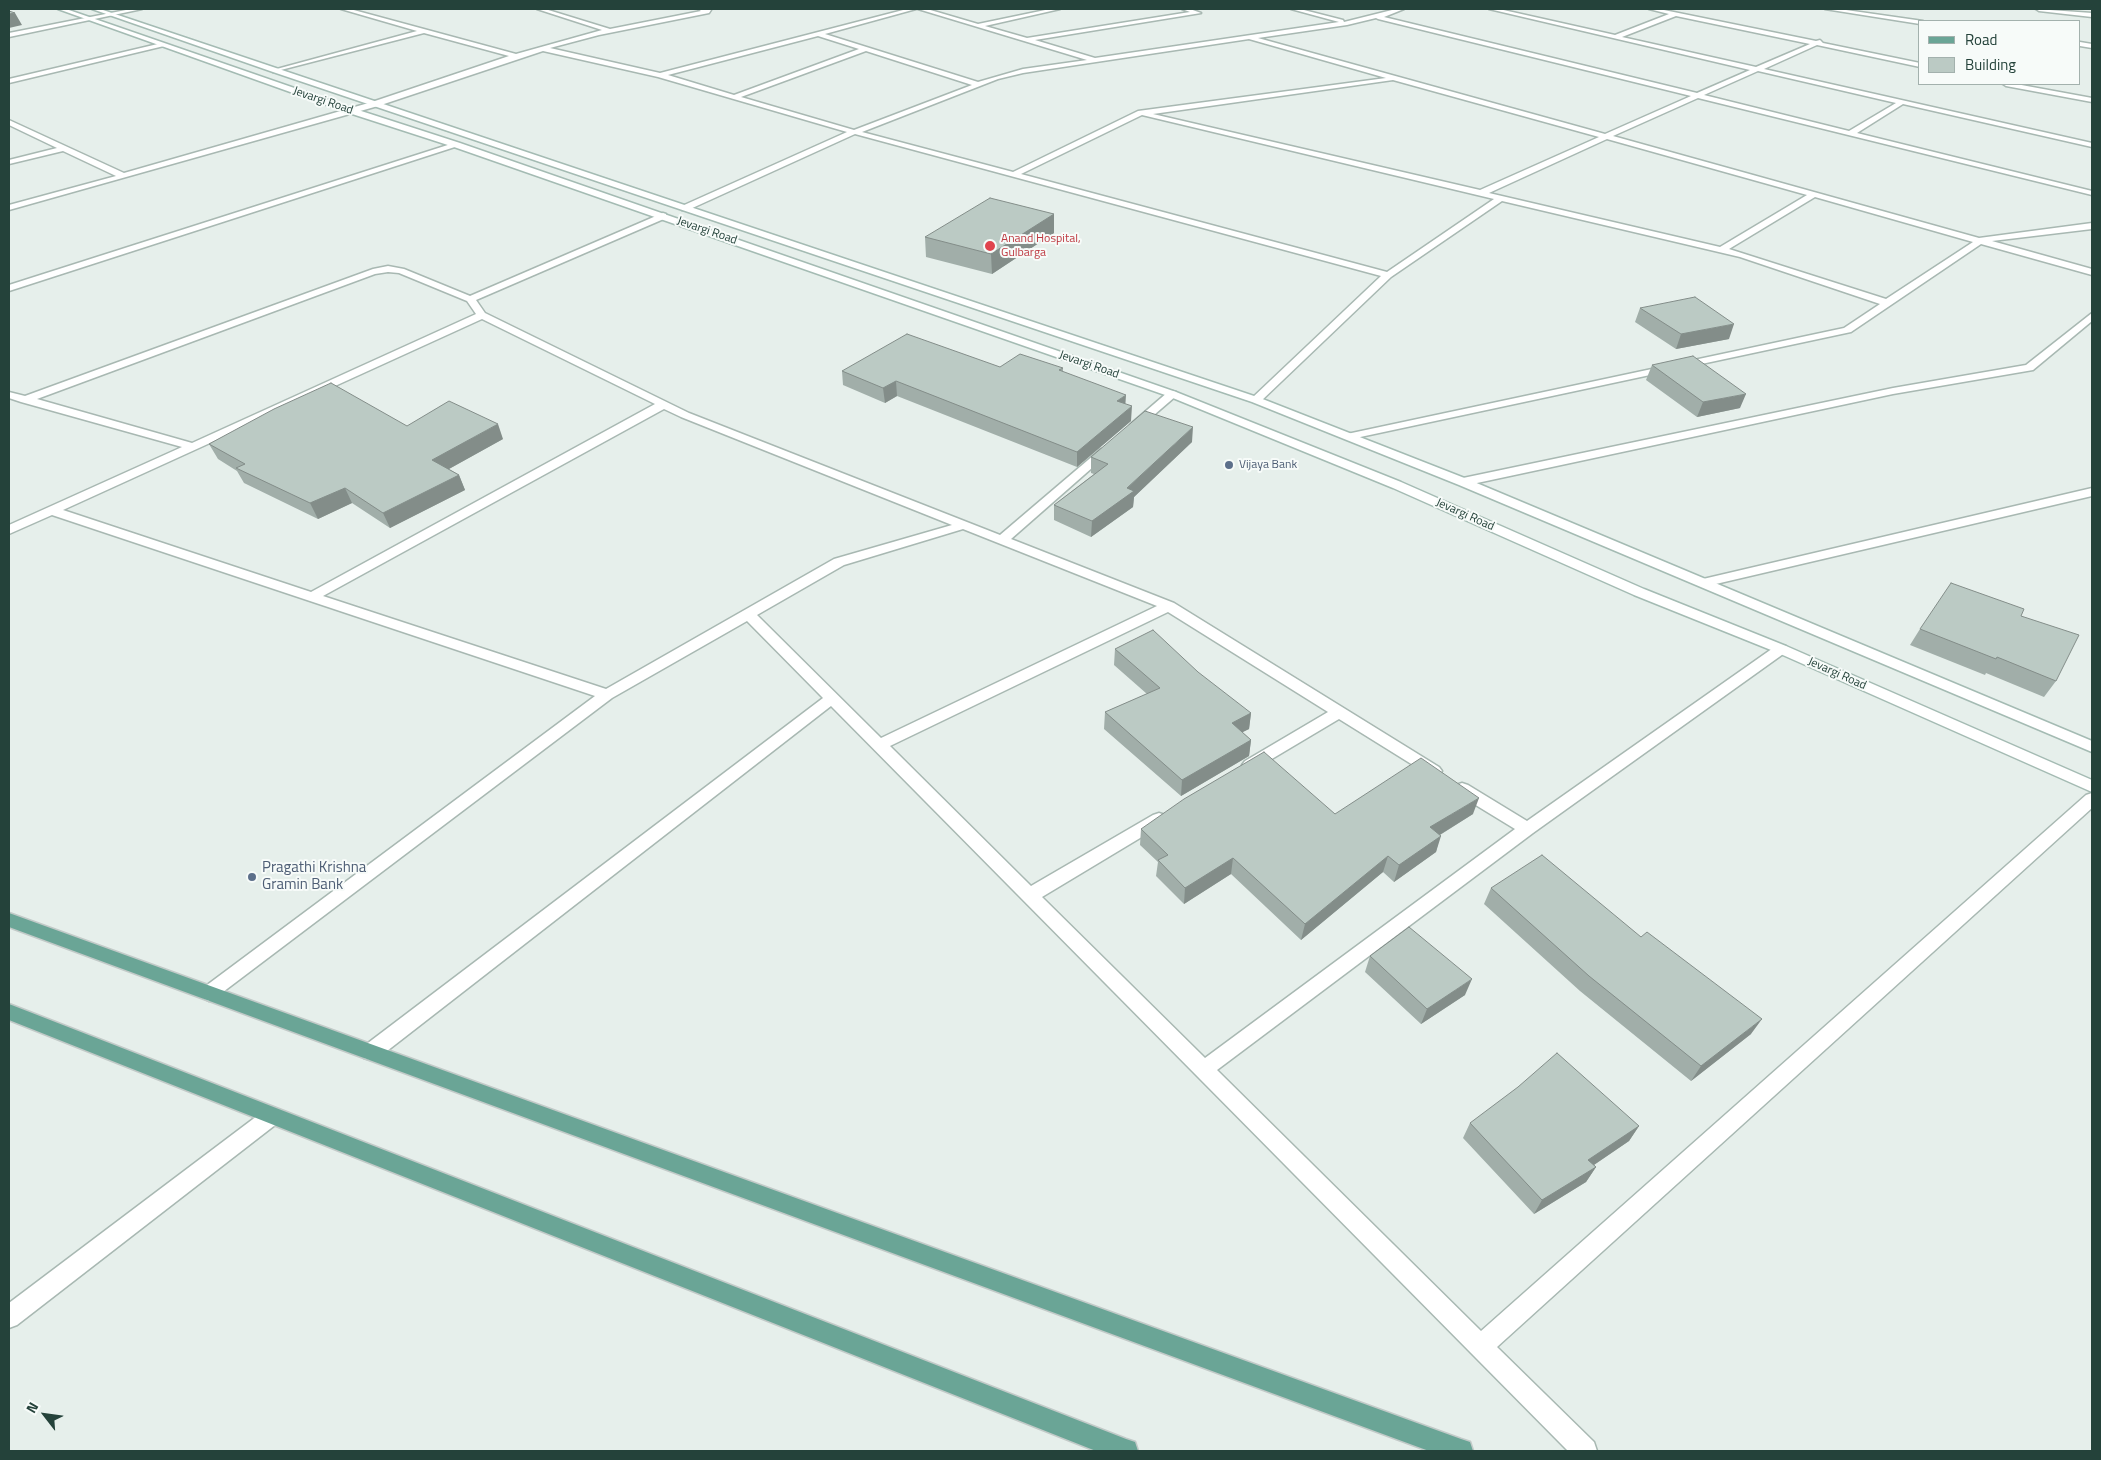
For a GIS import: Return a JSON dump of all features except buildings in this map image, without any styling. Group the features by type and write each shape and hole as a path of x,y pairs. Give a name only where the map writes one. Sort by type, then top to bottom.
{"main road":[{"path":"9,920 1461,1451"},
{"path":"9,1012 1126,1451"}],"street":[{"name":"Jevargi Road","path":"61,9 92,14 162,45 352,112 457,144 1172,394 1397,485 1639,592 1781,649 2092,786"},
{"path":"9,35 92,14 111,14 139,9"},
{"path":"344,9 516,56"},
{"path":"540,9 610,31"},
{"path":"9,208 352,112 544,48 610,31 711,11 701,9"},
{"path":"660,75 913,9"},
{"path":"921,9 1098,60"},
{"path":"978,25 1056,9"},
{"path":"1026,40 1198,13 1185,9"},
{"path":"1294,9 1347,23"},
{"path":"685,208 854,132 976,84 1023,71 1347,23 1377,17 1401,9"},
{"path":"1492,9 2092,145"},
{"path":"1652,9 1820,42 1918,65"},
{"path":"1687,16 1699,9"},
{"path":"1828,9 1918,22"},
{"path":"2039,9 2092,15"},
{"path":"92,14 111,14 275,71 1256,400 1351,436 1463,482 2092,747"},
{"path":"1616,37 1675,14"},
{"path":"1377,17 2092,193"},
{"path":"275,71 425,31"},
{"path":"817,34 976,84"},
{"path":"1251,38 2092,272"},
{"path":"1481,193 1820,42"},
{"path":"9,80 162,45"},
{"path":"544,48 660,75 854,132 1388,276"},
{"path":"734,97 866,49"},
{"path":"1013,175 1141,113 1396,78"},
{"path":"2011,85 2092,100"},
{"path":"1851,134 1902,102"},
{"path":"1141,113 1743,255 1888,303"},
{"path":"9,122 123,176"},
{"path":"9,288 457,144"},
{"path":"9,162 64,148"},
{"path":"1721,250 1815,194"},
{"path":"1256,400 1388,276 1500,198"},
{"path":"470,299 664,216"},
{"path":"1351,436 1847,330 1981,240 2092,226"},
{"path":"24,400 373,272 388,269 401,271 470,299 482,315 694,419 1169,606 1527,829"},
{"path":"9,530 482,315"},
{"path":"1463,482 1894,391 2029,368 2092,316"},
{"path":"1127,432 1172,394"},
{"path":"9,395 191,446"},
{"path":"312,597 664,404"},
{"path":"1002,540 1113,445"},
{"path":"1703,583 2092,492"},
{"path":"50,510 607,695"},
{"path":"209,993 607,695 839,562 964,525"},
{"path":"878,745 1169,606"},
{"path":"748,614 1585,1451"},
{"path":"1203,1070 1527,829 1781,649"},
{"path":"371,1052 832,698"},
{"path":"1239,772 1339,712"},
{"path":"1480,1347 2092,800"},
{"path":"1029,896 1172,811"},
{"path":"9,1317 272,1116"}],"place":[{"name":"Anand Hospital, Gulbarga","path":"990,246"},
{"name":"Vijaya Bank","path":"1229,465"},
{"name":"Pragathi Krishna Gramin Bank","path":"252,877"}]}
